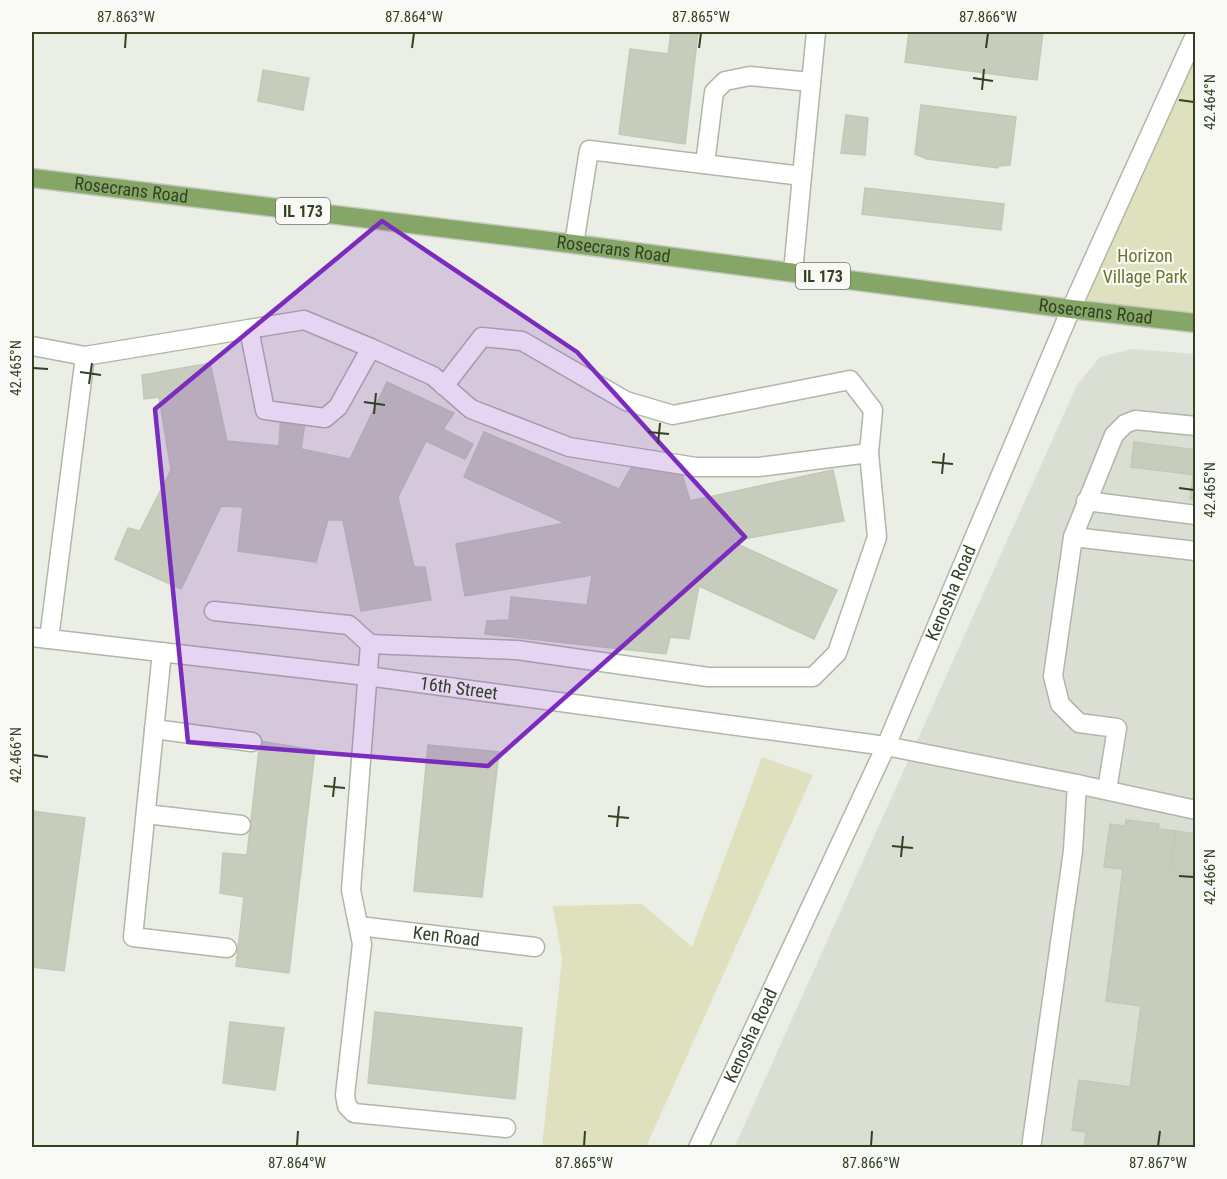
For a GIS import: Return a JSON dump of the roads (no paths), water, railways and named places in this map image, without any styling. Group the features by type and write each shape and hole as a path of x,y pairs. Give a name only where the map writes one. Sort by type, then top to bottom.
{"main road":[{"name":"Rosecrans Road","path":"32,178 1196,323"}],"street":[{"path":"793,272 816,32"},
{"name":"Kenosha Road","path":"698,1148 886,746 1071,309 1196,33"},
{"path":"705,164 714,92 725,81 750,76 811,82"},
{"path":"574,244 589,150 802,176"},
{"path":"32,346 85,356 304,320 433,376 471,409 569,447 696,468 759,467 869,453"},
{"path":"249,329 265,410 326,418 338,407 371,348"},
{"path":"214,611 349,625 370,644 517,650 708,677 813,677 837,652 877,537 869,453 873,410 850,380 673,415 626,401 522,341 482,337 444,386"},
{"path":"40,638 85,356"},
{"path":"1107,790 1117,729 1079,723 1060,704 1053,676 1073,537 1114,435 1125,424 1135,420 1196,426"},
{"path":"1086,501 1196,515"},
{"path":"1073,537 1196,551"},
{"name":"16th Street","path":"40,638 367,676 886,746 1196,810"},
{"path":"370,644 351,890 353,909 362,944 345,1095 347,1107 354,1113 506,1128"},
{"path":"162,652 133,937 227,948"},
{"path":"154,729 252,742"},
{"path":"1031,1148 1073,851 1077,784"},
{"path":"146,814 241,825"},
{"name":"Ken Road","path":"359,926 535,947"}],"park label":[{"name":"Horizon Village Park","path":"1145,266"}]}
